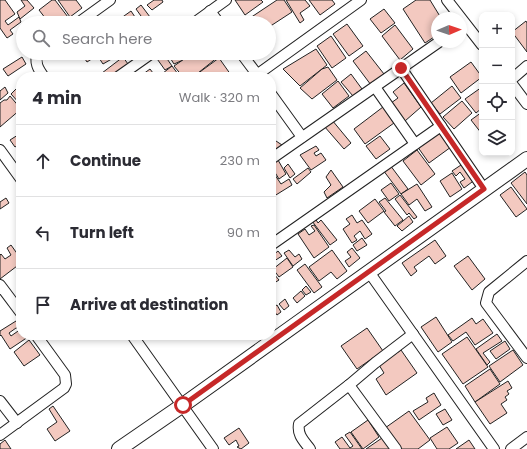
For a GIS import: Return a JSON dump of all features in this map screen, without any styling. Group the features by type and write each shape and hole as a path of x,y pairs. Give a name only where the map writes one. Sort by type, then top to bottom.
{"street":[{"path":"88,16 110,0"},
{"path":"203,16 226,0"},
{"path":"262,72 361,0"},
{"path":"448,0 455,12"},
{"path":"210,11 214,16"},
{"path":"467,29 479,42"},
{"path":"276,155 431,47"},
{"path":"36,60 40,72"},
{"path":"125,72 142,60"},
{"path":"246,60 254,72"},
{"path":"515,76 527,66"},
{"path":"401,68 484,189"},
{"path":"375,87 415,144"},
{"path":"515,88 527,104"},
{"path":"276,101 302,137"},
{"path":"276,241 441,126"},
{"path":"0,150 16,172"},
{"path":"276,338 527,159"},
{"path":"527,261 489,292 486,302 523,344 527,358"},
{"path":"369,272 494,449"},
{"path":"0,285 16,306"},
{"path":"310,449 298,431 299,424 413,334"},
{"path":"0,435 64,388 66,384 65,375 40,340"},
{"path":"136,340 213,449"},
{"path":"119,449 274,340"},
{"path":"350,385 396,449"},
{"path":"0,401 17,423"},
{"path":"511,449 527,437"}],"building":[{"path":"0,0 5,0 15,14 5,21 8,25 16,19 16,26 10,30 13,34 7,38 0,28"},
{"path":"21,0 27,0 34,8 24,16 19,16 17,12 25,6"},
{"path":"52,0 55,0 67,16 44,16 39,10"},
{"path":"58,0 76,0 82,8 69,16"},
{"path":"154,0 162,0 163,2 152,10 147,5"},
{"path":"235,0 261,0 263,2 245,15"},
{"path":"277,0 284,0 292,12 276,22 276,16 253,16"},
{"path":"286,0 305,0 310,6 300,13 304,20 300,23"},
{"path":"309,0 332,0 335,4 320,15"},
{"path":"416,0 430,0 437,12 431,12 431,39 425,43 403,9"},
{"path":"141,5 149,16 141,16 136,9"},
{"path":"384,9 395,23 381,33 370,19"},
{"path":"131,11 134,16 124,16"},
{"path":"526,21 527,52 515,36 515,30"},
{"path":"347,24 363,46 349,56 333,34"},
{"path":"395,25 413,49 400,60 382,36"},
{"path":"331,36 346,58 332,68 317,46"},
{"path":"316,49 327,65 300,86 283,69"},
{"path":"366,51 384,74 371,85 353,61"},
{"path":"17,60 24,60 26,64 8,76 3,69"},
{"path":"100,60 110,60 103,64"},
{"path":"119,60 125,60 128,64 117,72 103,72"},
{"path":"158,60 168,60 172,66 165,70"},
{"path":"171,60 183,60 174,64"},
{"path":"183,60 214,60 199,72 179,72 174,66"},
{"path":"216,60 220,60 229,72 200,72"},
{"path":"471,62 479,73 479,79 461,93 450,77"},
{"path":"172,66 176,72 164,72"},
{"path":"328,67 337,80 312,99 300,88 322,69"},
{"path":"351,74 362,89 353,96 341,82"},
{"path":"338,81 349,96 333,108 322,94"},
{"path":"404,83 421,107 405,121 391,103 398,98 393,92"},
{"path":"452,86 461,98 440,114 431,103"},
{"path":"5,87 8,93 0,100 0,91"},
{"path":"16,89 16,100 11,94"},
{"path":"479,89 479,110 476,113 465,99"},
{"path":"10,96 16,103 16,113 0,127 0,103 7,100"},
{"path":"462,101 472,113 454,129 443,117"},
{"path":"383,107 394,123 365,144 354,129"},
{"path":"479,114 479,130 471,120"},
{"path":"332,120 351,143 344,149 324,126"},
{"path":"439,130 451,147 429,163 417,146"},
{"path":"16,136 16,146 15,147 10,140"},
{"path":"380,136 390,149 376,159 366,146"},
{"path":"276,141 282,145 276,149"},
{"path":"316,146 319,150 314,153 316,156 321,153 326,160 311,170 300,155"},
{"path":"417,150 435,174 421,185 403,161"},
{"path":"278,160 286,174 279,179 276,174 276,162"},
{"path":"464,163 476,179 464,188 460,182 465,179 460,172 456,176 452,171"},
{"path":"288,164 295,174 290,178 284,168"},
{"path":"390,165 408,189 401,194 383,170"},
{"path":"308,168 311,172 297,184 293,179"},
{"path":"331,170 343,187 327,198 324,192 331,185 326,177"},
{"path":"525,172 527,175 527,204 511,183"},
{"path":"452,173 462,189 450,197 440,181"},
{"path":"276,176 281,184 289,179 292,185 276,195"},
{"path":"391,183 399,194 389,201 381,190"},
{"path":"417,184 432,207 425,211 417,199 409,205 401,194"},
{"path":"511,187 527,209 516,217 500,195"},
{"path":"400,195 417,217 414,219 409,213 407,215 395,199"},
{"path":"6,198 9,203 0,209 0,202"},
{"path":"385,198 403,220 395,226 384,212 386,211 379,202"},
{"path":"375,199 384,211 368,223 359,211"},
{"path":"352,215 357,223 362,220 372,234 365,239 360,231 354,236 357,240 352,243 343,229 350,224 346,219"},
{"path":"409,216 413,222 402,231 397,226"},
{"path":"315,218 318,223 321,220 337,240 330,245 312,221"},
{"path":"314,225 329,247 314,258 298,234 305,229 309,235 315,231 311,226"},
{"path":"362,238 367,245 357,251 353,245"},
{"path":"435,240 446,256 435,264 429,256 414,267 417,271 411,276 402,263"},
{"path":"11,245 16,252 16,267 0,279 0,255 1,254 5,259 11,255 7,248"},
{"path":"352,248 360,258 349,267 345,261 351,257 347,252"},
{"path":"289,250 295,257 299,254 302,259 293,266 284,253"},
{"path":"332,250 347,271 337,279 331,272 319,281 309,267"},
{"path":"278,251 282,256 276,260 276,253"},
{"path":"468,256 485,279 472,290 454,266"},
{"path":"287,258 293,267 279,277 276,273 276,267"},
{"path":"305,264 322,287 314,293 297,270"},
{"path":"306,286 311,292 306,295 302,290"},
{"path":"301,291 305,296 297,303 293,298"},
{"path":"285,299 289,306 284,310 279,304"},
{"path":"276,306 281,312 277,315 276,314"},
{"path":"436,317 452,342 438,352 421,327"},
{"path":"472,318 476,324 483,319 493,333 475,345 466,332 453,341 448,335"},
{"path":"16,321 16,328 9,333 11,336 16,332 16,340 24,340 10,349 1,335 0,336 0,331"},
{"path":"367,328 383,351 357,369 341,346"},
{"path":"497,334 502,341 483,353 490,362 487,365 476,349"},
{"path":"467,337 488,367 463,384 442,354"},
{"path":"29,340 40,355 24,366 14,352"},
{"path":"505,341 510,349 496,359 490,351"},
{"path":"401,350 417,373 386,395 376,379 384,373 379,365"},
{"path":"513,350 523,365 500,382 489,366"},
{"path":"490,369 500,384 475,402 465,386"},
{"path":"508,381 512,388 507,391 509,394 505,397 507,400 501,404 507,413 490,424 475,402"},
{"path":"434,393 441,405 419,420 413,411 428,402 426,398"},
{"path":"53,406 70,431 55,441 47,429 57,422 49,409"},
{"path":"445,409 452,420 443,425 436,414"},
{"path":"409,411 430,440 418,449 400,449 385,428"},
{"path":"368,420 379,437 363,449 351,432"},
{"path":"447,427 458,443 449,449 437,449 430,438"},
{"path":"239,428 249,443 241,449 237,447 239,446 236,440 229,445 224,438"},
{"path":"350,432 362,449 340,449 335,442 342,437 350,448 353,446 345,435"},
{"path":"382,438 390,449 366,449"},
{"path":"5,440 11,449 0,449 0,444"},
{"path":"469,440 475,449 456,449"}],"route":[{"path":"183,405 484,189 401,68"}]}
